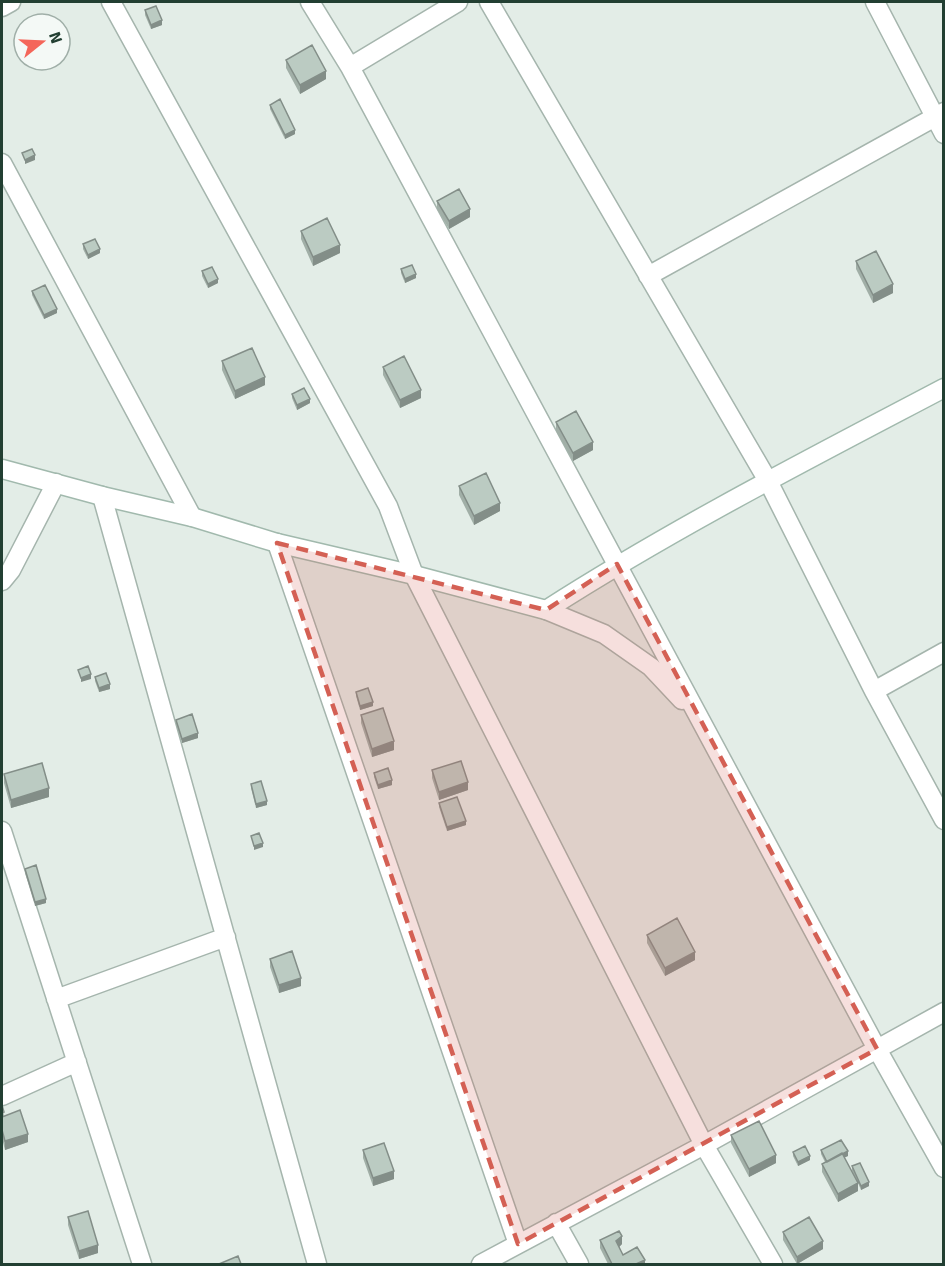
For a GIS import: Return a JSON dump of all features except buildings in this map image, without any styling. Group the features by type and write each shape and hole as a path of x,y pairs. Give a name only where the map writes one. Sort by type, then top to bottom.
{"street":[{"path":"2,7 11,2"},
{"path":"111,2 388,506 414,575 704,1145 773,1264"},
{"path":"310,2 350,67 877,1049 944,1168"},
{"path":"350,67 458,2"},
{"path":"489,2 768,481 874,691 944,820"},
{"path":"875,2 939,114 944,134"},
{"path":"648,276 939,114"},
{"path":"2,163 192,517"},
{"path":"546,610 617,564 944,388"},
{"path":"2,469 192,517 277,543 414,575 546,610 604,634 651,667 699,718"},
{"path":"2,581 11,570 56,483"},
{"path":"102,496 317,1264"},
{"path":"277,543 518,1244"},
{"path":"874,691 944,652"},
{"path":"2,831 142,1264"},
{"path":"56,999 226,937"},
{"path":"481,1264 704,1145 944,1012"},
{"path":"2,1096 77,1062"},
{"path":"556,1223 579,1264"}],"highlighted area":[{"path":"277,543 546,610 617,564 877,1049 518,1244"}]}
